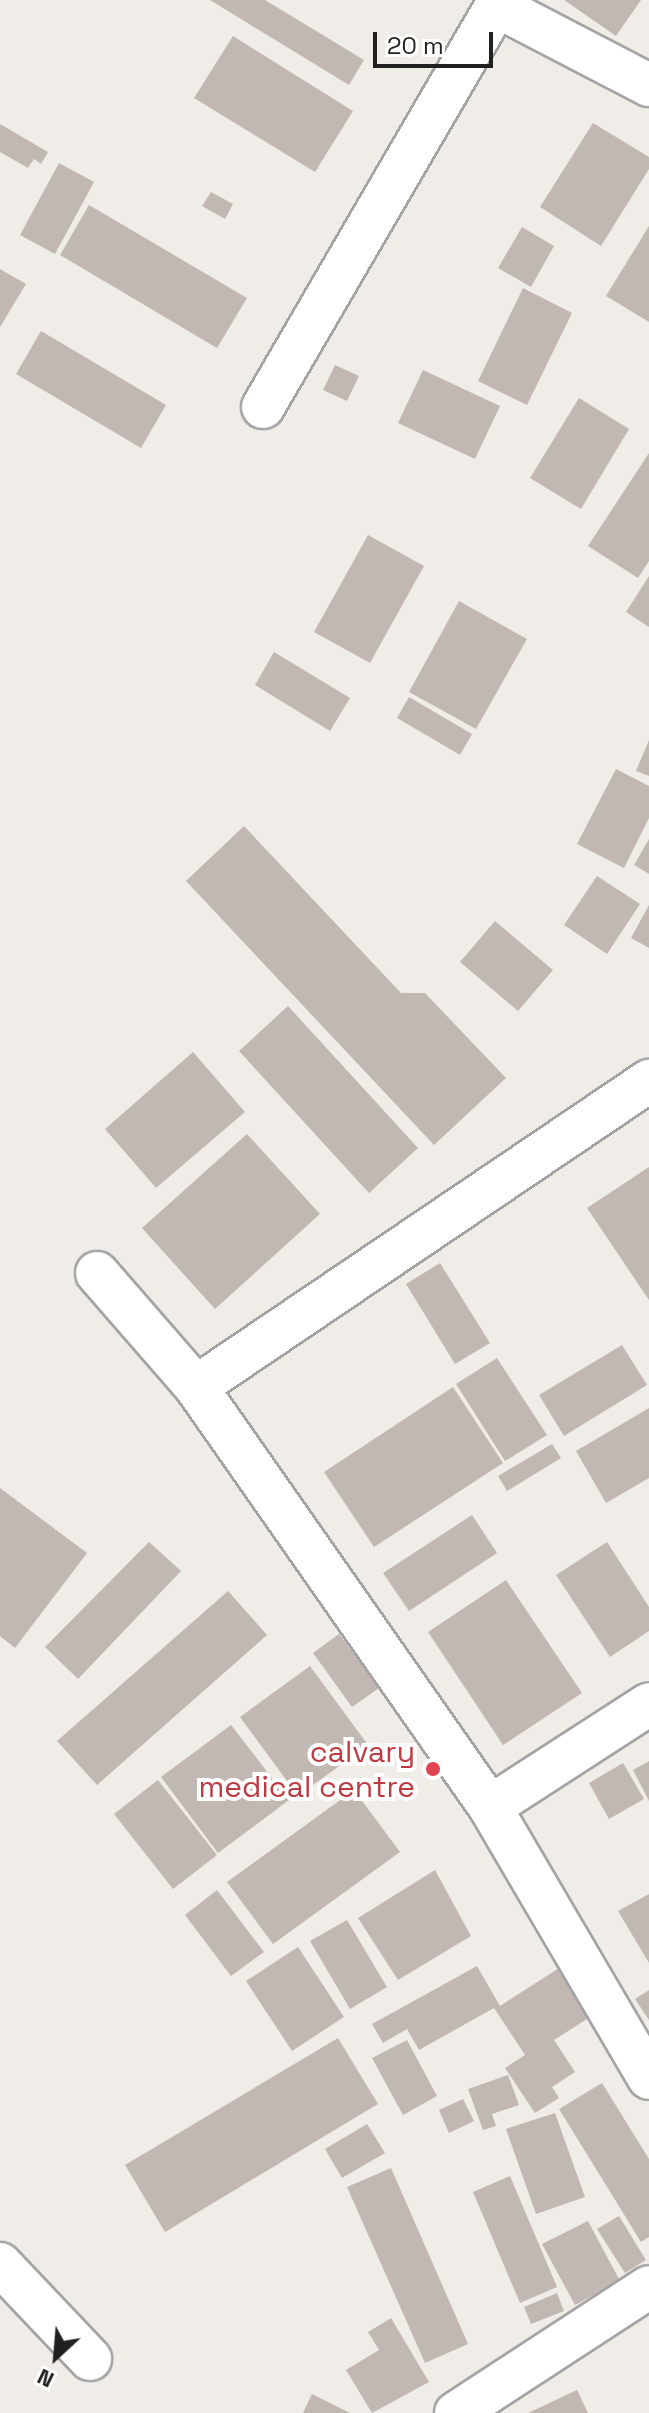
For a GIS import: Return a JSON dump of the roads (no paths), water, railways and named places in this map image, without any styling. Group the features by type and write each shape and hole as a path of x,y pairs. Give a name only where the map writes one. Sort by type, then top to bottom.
{"street":[{"path":"263,407 499,3 649,85"},
{"path":"196,1387 649,1081"},
{"path":"97,1273 196,1387 490,1807 649,2078"},
{"path":"490,1807 649,1704"},
{"path":"0,2264 90,2359"},
{"path":"456,2413 649,2287"}],"place":[{"name":"calvary medical centre","path":"433,1769"}]}
